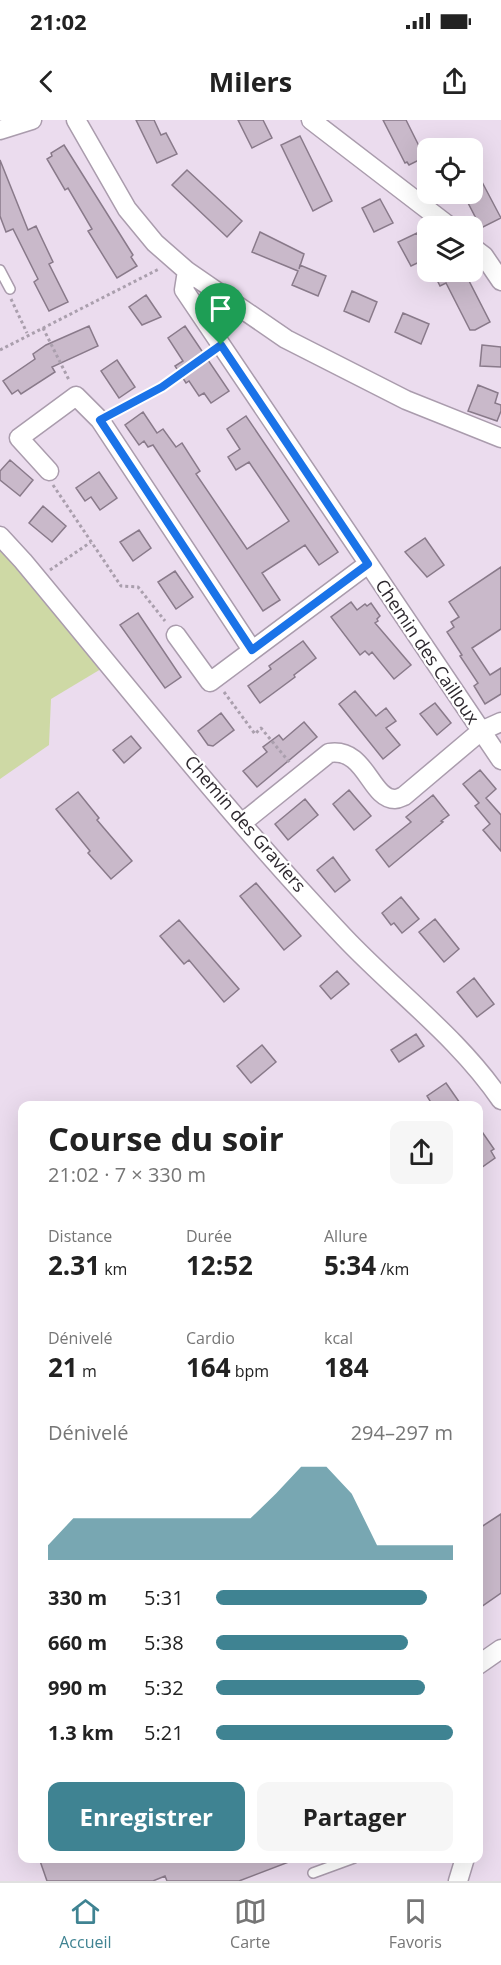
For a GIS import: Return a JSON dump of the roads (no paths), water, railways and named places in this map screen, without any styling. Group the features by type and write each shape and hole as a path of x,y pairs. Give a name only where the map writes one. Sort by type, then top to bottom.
{"street":[{"path":"0,129 32,120"},
{"path":"76,120 128,209 155,243 187,271 286,339 406,400 501,438"},
{"path":"311,120 436,216"},
{"path":"483,256 501,281"},
{"name":"Chemin des Cailloux","path":"187,271 184,290 501,760"},
{"path":"49,471 20,438 76,396 100,420 252,650"},
{"name":"Chemin des Graviers","path":"0,536 242,823 345,938 462,1050 501,1100"},
{"path":"176,635 210,682 368,564"},
{"path":"242,823 329,753 340,751 352,757 384,795 395,799 405,796 481,731 501,722"},
{"path":"483,1662 501,1649"},
{"path":"458,1881 463,1863"}],"lane":[{"path":"0,270 10,289"},
{"path":"313,1873 340,1863"}]}
